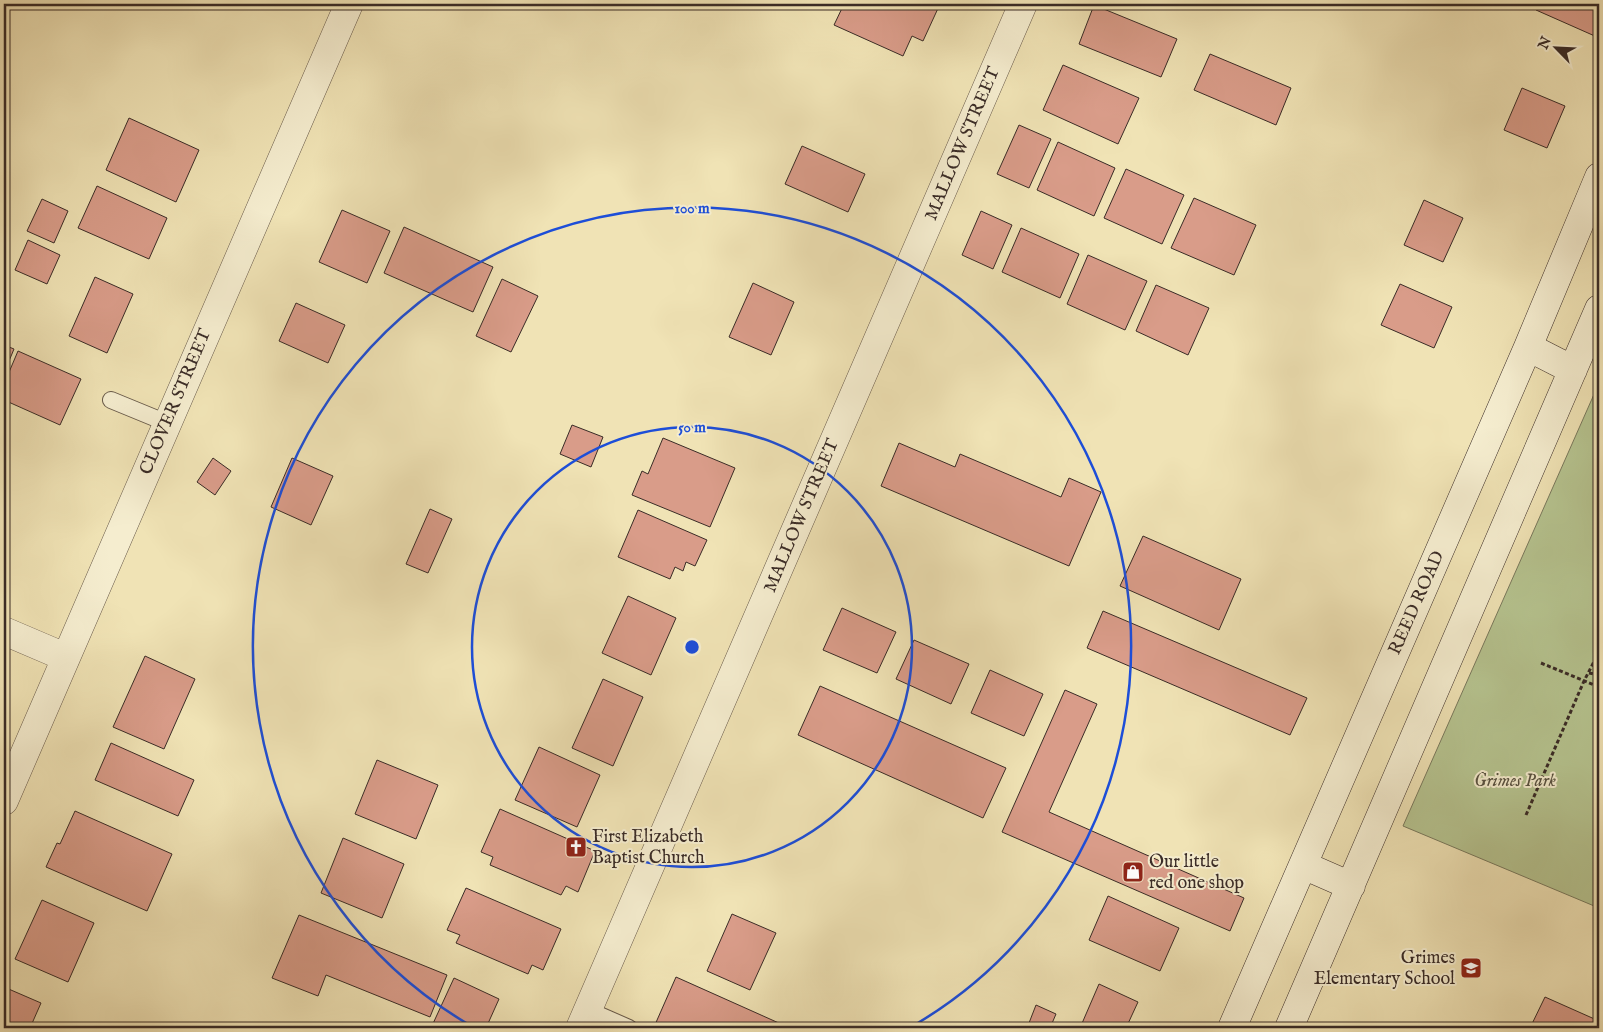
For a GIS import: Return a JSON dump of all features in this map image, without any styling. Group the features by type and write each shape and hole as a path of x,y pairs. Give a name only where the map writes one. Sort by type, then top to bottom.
{"street":[{"name":"CLOVER STREET","path":"4,801 349,4"},
{"name":"MALLOW STREET","path":"584,1019 1024,4"},
{"name":"REED ROAD","path":"1232,1028 1528,348 1599,177"},
{"path":"1289,1028 1599,308"},
{"path":"1528,348 1573,370"},
{"path":"4,631 65,657"},
{"path":"1303,864 1351,886"}],"lane":[{"path":"110,400 166,423"},
{"path":"584,1019 629,1028"}],"path":[{"path":"1526,815 1584,681 1599,652"},
{"path":"1541,663 1599,687"},
{"path":"1589,672 1599,675"}],"green space":[{"name":"Grimes Park","path":"1599,383 1599,908 1403,826"}],"building":[{"path":"844,4 940,4 923,41 912,36 903,56 834,25"},
{"path":"1538,4 1599,4 1599,32 1597,37 1536,10"},
{"path":"1094,5 1177,39 1161,77 1079,44"},
{"path":"1210,54 1291,88 1276,125 1194,90"},
{"path":"1063,65 1139,98 1118,144 1043,110"},
{"path":"1522,88 1565,106 1547,148 1504,130"},
{"path":"129,118 199,150 176,202 106,170"},
{"path":"1019,125 1051,139 1029,188 997,174"},
{"path":"1058,142 1115,168 1094,216 1037,190"},
{"path":"802,146 865,174 848,212 785,184"},
{"path":"1126,169 1184,195 1162,244 1104,218"},
{"path":"97,186 167,218 149,259 78,228"},
{"path":"1194,198 1256,225 1234,275 1171,248"},
{"path":"42,199 68,211 54,243 27,231"},
{"path":"1424,200 1463,218 1443,262 1404,245"},
{"path":"342,210 390,231 367,283 319,262"},
{"path":"981,211 1012,225 993,269 962,255"},
{"path":"404,227 493,267 473,312 384,273"},
{"path":"1021,228 1079,254 1060,298 1002,272"},
{"path":"28,240 60,255 47,284 15,270"},
{"path":"1088,255 1147,281 1125,330 1067,304"},
{"path":"95,277 133,294 107,353 69,336"},
{"path":"502,279 538,296 511,352 476,336"},
{"path":"753,283 794,302 771,355 729,337"},
{"path":"1400,284 1452,307 1434,348 1381,325"},
{"path":"1156,285 1209,308 1188,355 1136,331"},
{"path":"296,303 345,325 328,363 279,341"},
{"path":"4,345 14,349 4,373"},
{"path":"18,351 81,379 60,425 4,400 4,384"},
{"path":"572,425 603,437 591,467 560,454"},
{"path":"663,438 735,468 710,527 632,495 642,471 648,474"},
{"path":"899,443 955,467 960,454 1061,497 1069,478 1101,492 1069,566 881,486"},
{"path":"213,458 231,471 215,495 197,482"},
{"path":"292,458 333,476 311,525 271,507"},
{"path":"430,509 452,519 428,573 406,564"},
{"path":"638,510 707,540 695,566 686,562 683,571 675,567 670,579 618,557"},
{"path":"1143,536 1241,579 1219,630 1120,586"},
{"path":"628,596 676,618 651,675 602,653"},
{"path":"842,608 896,632 877,673 823,650"},
{"path":"1103,611 1307,698 1290,735 1087,648"},
{"path":"914,640 969,664 951,704 896,679"},
{"path":"145,656 195,679 164,749 113,727"},
{"path":"990,670 1043,694 1024,736 971,713"},
{"path":"603,679 643,697 613,766 572,748"},
{"path":"820,686 1006,768 983,818 798,735"},
{"path":"1065,690 1097,704 1049,812 1244,898 1230,931 1002,832"},
{"path":"111,743 194,780 178,816 95,780"},
{"path":"539,747 600,775 577,827 515,800"},
{"path":"377,760 438,785 416,839 355,814"},
{"path":"500,809 595,851 578,892 566,886 561,895 490,865 493,857 481,852"},
{"path":"75,811 172,854 147,911 46,867 57,843 60,844"},
{"path":"343,838 404,864 382,918 321,893"},
{"path":"466,888 561,929 543,970 532,965 528,974 456,943 460,935 447,930"},
{"path":"1108,896 1179,928 1160,971 1089,940"},
{"path":"42,900 94,923 68,982 15,959"},
{"path":"732,914 776,933 750,990 707,971"},
{"path":"299,915 447,975 430,1017 326,975 318,996 272,978"},
{"path":"676,977 790,1028 654,1027"},
{"path":"454,978 499,999 486,1028 431,1028"},
{"path":"1099,984 1138,1002 1126,1028 1080,1028"},
{"path":"4,987 41,1003 30,1028 14,1028 4,1024"},
{"path":"1545,997 1599,1021 1599,1028 1530,1028"},
{"path":"1036,1005 1056,1014 1050,1028 1041,1028 1029,1023"}],"place":[{"name":"First Elizabeth Baptist Church","path":"576,847"},
{"name":"Our little red one shop","path":"1133,872"},
{"name":"Grimes Elementary School","path":"1471,968"}]}
